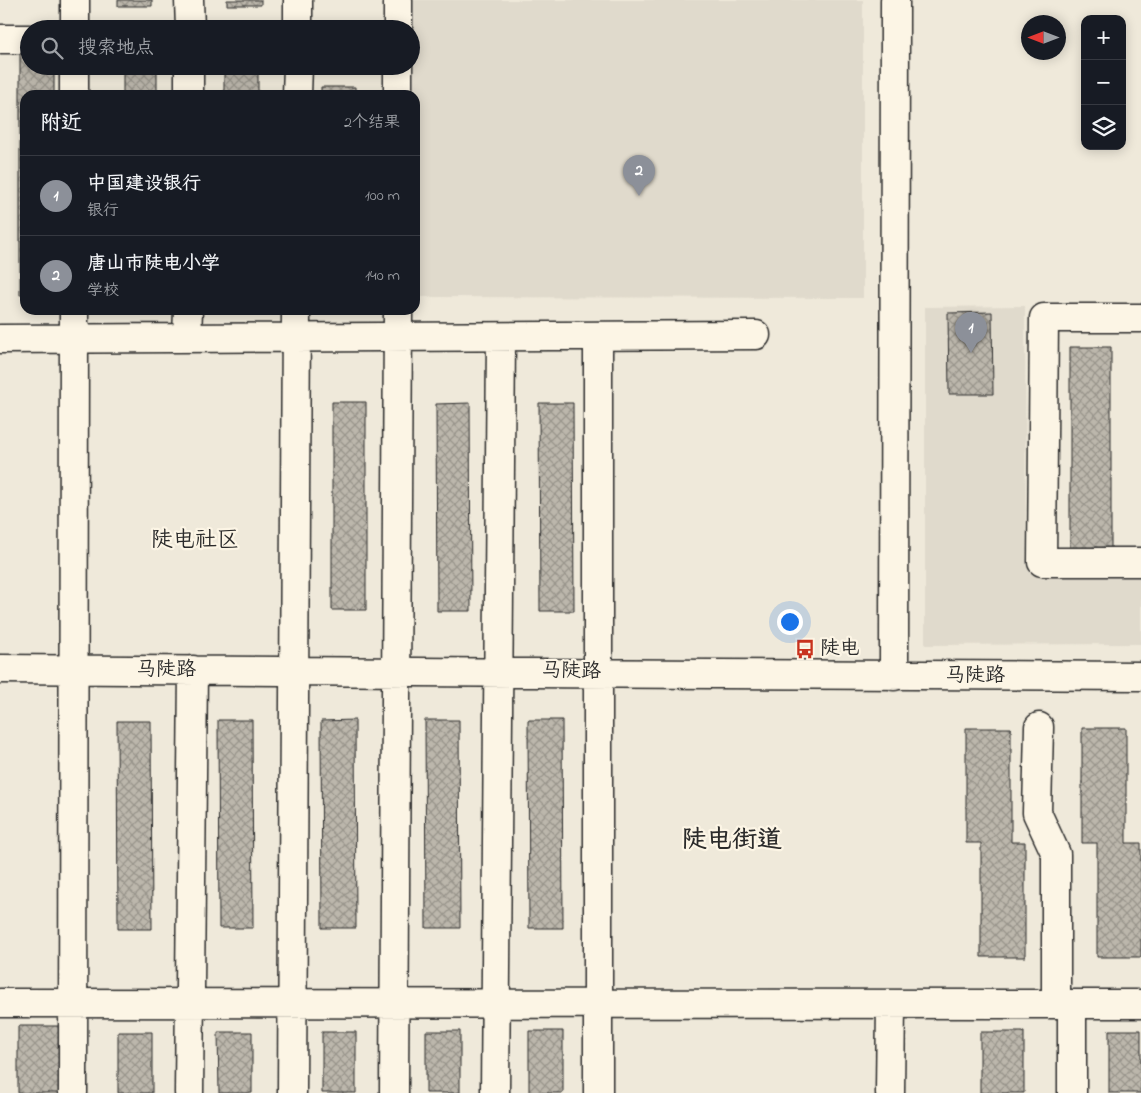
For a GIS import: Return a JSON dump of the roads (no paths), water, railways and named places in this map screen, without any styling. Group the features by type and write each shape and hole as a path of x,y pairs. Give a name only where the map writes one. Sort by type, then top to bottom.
{"street":[{"path":"74,20 75,0"},
{"path":"190,0 190,20"},
{"path":"298,0 298,20"},
{"path":"398,0 398,20"},
{"path":"894,676 895,0"},
{"path":"0,39 20,39"},
{"path":"74,75 74,90"},
{"path":"189,75 189,90"},
{"path":"298,75 298,90"},
{"path":"398,75 398,90"},
{"path":"73,1093 74,315"},
{"path":"187,338 188,315"},
{"path":"292,1093 296,315"},
{"path":"394,1093 398,315"},
{"path":"1141,318 1044,318 1042,562 1141,562"},
{"path":"0,340 756,335"},
{"path":"598,336 598,1093"},
{"path":"495,1093 501,337"},
{"name":"马陡路","path":"0,669 894,676 1141,676"},
{"path":"189,1093 193,670"},
{"path":"1039,727 1038,813 1056,854 1064,1004 1072,1093"},
{"path":"0,1003 1141,1004"},
{"path":"890,1093 891,1004"}],"place":[{"name":"唐山市陡电小学","path":"639,196"},
{"name":"中国建设银行","path":"971,353"},
{"name":"陡电","path":"805,649"}],"district":[{"name":"陡电社区","path":"195,541"},
{"name":"陡电街道","path":"732,841"}]}
